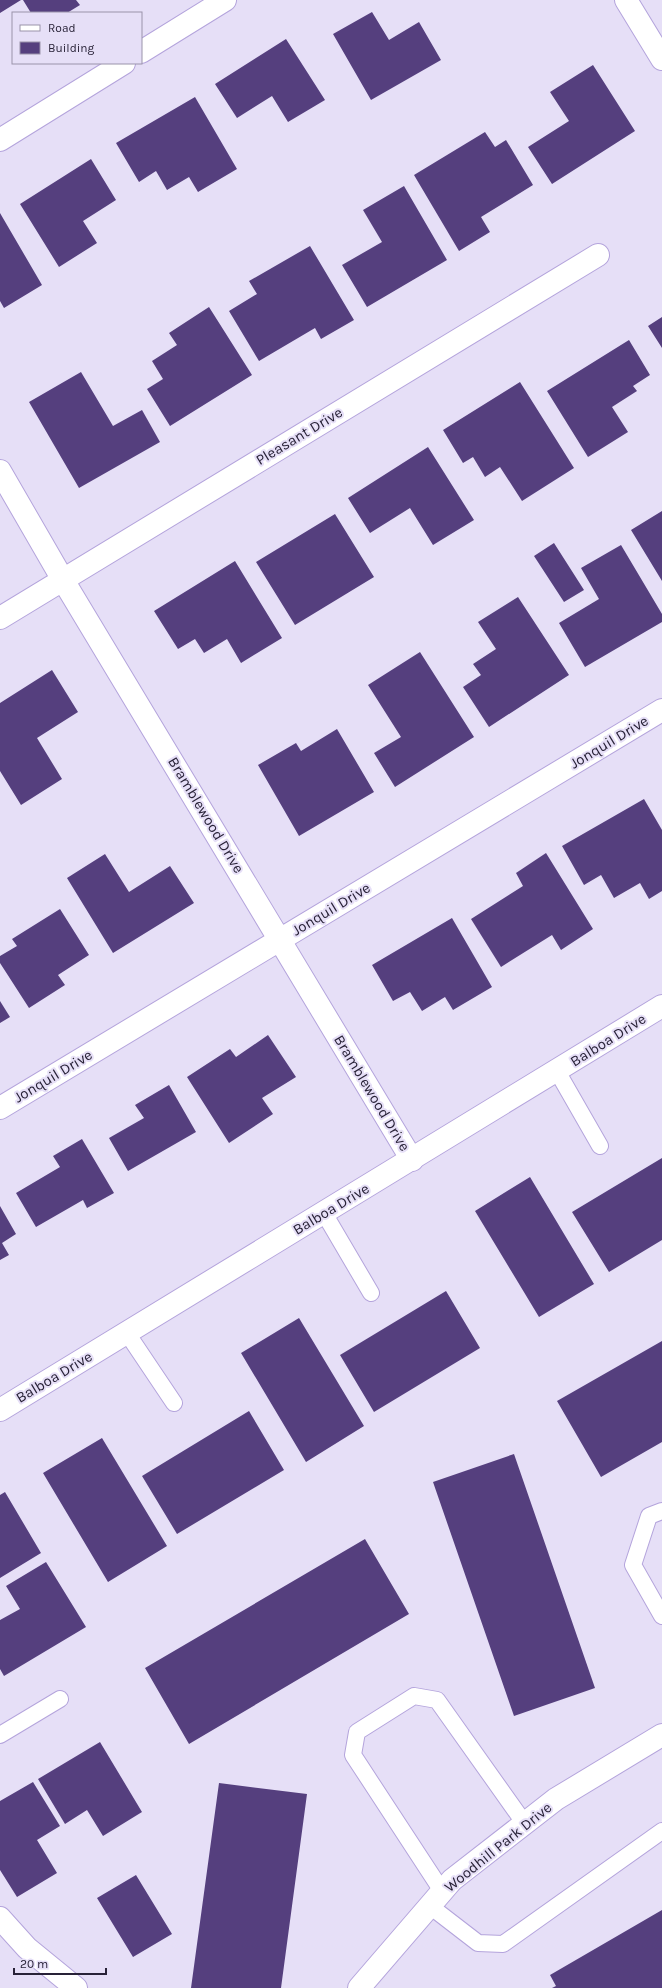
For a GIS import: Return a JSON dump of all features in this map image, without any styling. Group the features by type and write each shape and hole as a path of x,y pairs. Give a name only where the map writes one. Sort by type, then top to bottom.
{"street":[{"path":"142,51 225,0"},
{"path":"626,0 662,59"},
{"path":"0,140 122,64"},
{"name":"Pleasant Drive","path":"0,618 598,255"},
{"name":"Bramblewood Drive","path":"0,471 63,580 281,939 412,1160"},
{"name":"Jonquil Drive","path":"0,1108 662,710"},
{"name":"Balboa Drive","path":"0,1410 412,1160 662,1006"},
{"name":"Woodhill Park Drive","path":"359,1988 452,1880 556,1799 662,1735"},
{"path":"0,1918 26,1948 76,1988"}],"lane":[{"path":"557,1071 600,1146"},
{"path":"324,1213 371,1293"},
{"path":"127,1333 174,1403"},
{"path":"662,1511 649,1516 633,1565 662,1616"},
{"path":"525,1824 437,1700 414,1696 357,1732 353,1755 436,1898 478,1943 504,1944 662,1831"},
{"path":"0,1735 60,1699"}],"building":[{"path":"0,0 21,0 0,13"},
{"path":"23,0 76,0 80,5 69,12 30,12"},
{"path":"372,12 389,40 419,22 441,60 371,100 333,34"},
{"path":"286,39 325,100 288,122 272,96 237,118 215,84"},
{"path":"593,65 635,131 552,184 528,147 569,121 550,92"},
{"path":"195,97 237,169 198,192 189,177 167,190 156,171 139,182 116,143"},
{"path":"485,132 495,147 506,140 533,185 481,217 490,232 459,251 414,175"},
{"path":"91,159 116,200 83,221 97,243 59,267 20,204"},
{"path":"404,186 447,260 367,307 342,265 382,242 363,210"},
{"path":"0,213 42,285 4,308 0,301"},
{"path":"310,246 354,320 321,339 315,328 259,361 229,311 257,294 249,281"},
{"path":"209,307 252,375 170,426 147,389 163,379 152,361 177,345 169,333"},
{"path":"662,317 662,348 648,326"},
{"path":"629,340 650,375 633,386 637,391 612,407 628,432 588,457 547,391"},
{"path":"81,372 113,426 142,410 160,442 79,488 29,402"},
{"path":"520,382 574,468 522,501 500,467 485,477 473,457 463,463 443,430"},
{"path":"428,447 474,520 433,545 410,508 370,533 348,498"},
{"path":"662,511 662,581 631,530"},
{"path":"335,514 374,577 295,625 256,562"},
{"path":"554,543 584,590 564,602 534,556"},
{"path":"621,545 662,614 662,622 585,667 559,623 599,599 581,568"},
{"path":"235,561 282,638 241,663 227,639 204,653 195,639 178,649 154,611"},
{"path":"518,597 569,675 489,727 463,687 481,675 473,664 496,649 478,622"},
{"path":"420,652 474,737 395,787 374,753 401,737 368,685"},
{"path":"52,670 78,712 37,738 62,779 21,805 0,771 0,703"},
{"path":"337,729 374,792 299,836 258,765 296,743 301,751"},
{"path":"644,799 662,830 662,891 649,899 640,883 614,898 601,875 584,885 562,846"},
{"path":"546,853 593,929 561,950 552,935 501,967 471,919 523,886 516,873"},
{"path":"105,854 129,892 170,866 194,903 113,953 67,878"},
{"path":"60,909 89,955 58,975 65,985 29,1008 0,963 0,956 17,946 12,939"},
{"path":"452,918 492,987 453,1010 445,997 422,1011 410,992 393,1001 372,965"},
{"path":"0,1001 10,1017 0,1023"},
{"path":"268,1035 296,1077 262,1098 273,1114 229,1143 187,1077 230,1049 236,1057"},
{"path":"169,1085 196,1132 128,1171 109,1138 144,1118 135,1105"},
{"path":"82,1139 114,1193 87,1208 83,1200 36,1227 16,1193 60,1167 53,1156"},
{"path":"662,1158 662,1240 609,1272 572,1212"},
{"path":"530,1177 594,1284 539,1317 475,1211"},
{"path":"0,1206 16,1234 2,1243 9,1255 0,1260"},
{"path":"446,1291 480,1348 374,1412 340,1355"},
{"path":"299,1318 364,1426 306,1462 241,1353"},
{"path":"662,1341 662,1442 601,1477 557,1401"},
{"path":"249,1411 284,1470 177,1534 142,1476"},
{"path":"102,1438 167,1546 108,1582 43,1473"},
{"path":"514,1454 595,1688 514,1716 433,1482"},
{"path":"5,1492 41,1553 0,1578 0,1495"},
{"path":"365,1539 409,1614 189,1744 145,1668"},
{"path":"46,1562 86,1627 4,1676 0,1669 0,1620 20,1609 6,1586"},
{"path":"100,1742 142,1812 103,1836 87,1810 65,1824 38,1779"},
{"path":"33,1782 60,1826 37,1840 57,1873 17,1897 0,1870 0,1801"},
{"path":"219,1783 307,1794 281,1988 191,1988"},
{"path":"136,1875 172,1934 133,1957 97,1898"},
{"path":"662,1910 662,1988 552,1988 556,1986 550,1975"}]}
